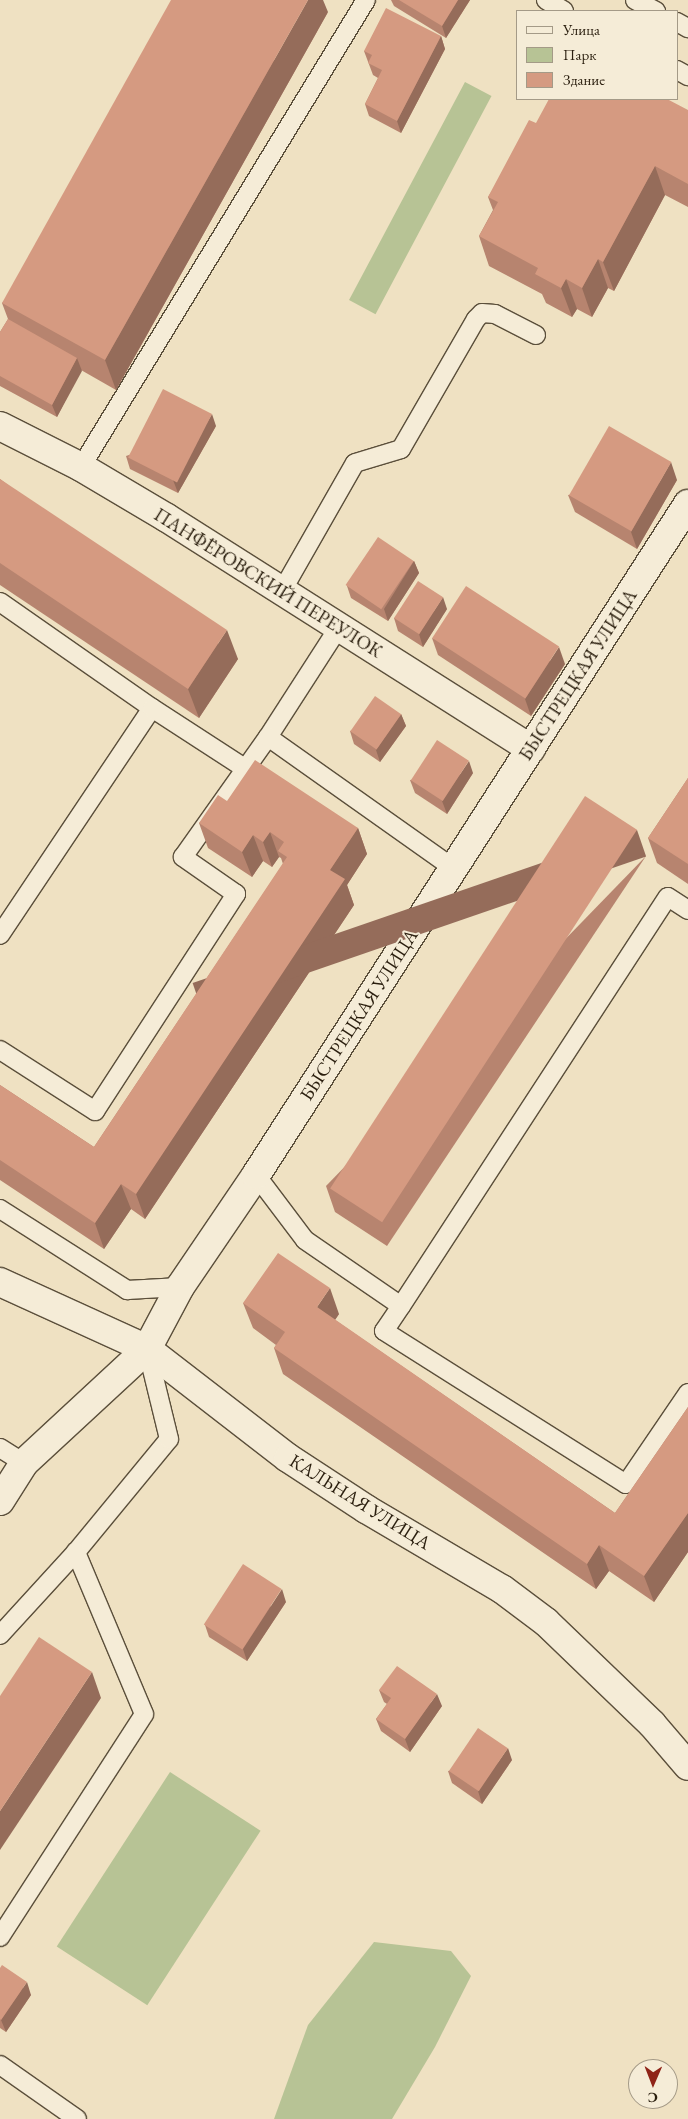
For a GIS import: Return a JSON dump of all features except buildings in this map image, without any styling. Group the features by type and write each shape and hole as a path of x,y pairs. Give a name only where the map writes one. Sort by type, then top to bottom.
{"street":[{"name":"ПАНФЁРОВСКИЙ ПЕРЕУЛОК","path":"0,426 81,467 282,591 531,749"},
{"name":"БЫСТРЕЦКАЯ УЛИЦА","path":"0,1500 24,1463 147,1349 180,1287 256,1175 688,504"},
{"name":"КАЛЬНАЯ УЛИЦА","path":"0,1282 147,1349 288,1458 366,1509 502,1589 546,1622 652,1724 688,1766"}],"lane":[{"path":"81,467 366,0"},
{"path":"546,0 562,10"},
{"path":"634,0 654,10"},
{"path":"282,591 355,463 400,449 476,319 482,313 494,314 536,336"},
{"path":"0,602 152,708 246,769"},
{"path":"0,1050 95,1111 236,894 183,857 268,737 339,627"},
{"path":"0,935 152,708"},
{"path":"268,737 453,868"},
{"path":"688,910 668,897 384,1331 626,1484 688,1393"},
{"path":"256,1175 305,1240 402,1306"},
{"path":"0,1209 128,1290 180,1287"},
{"path":"0,1635 76,1552 169,1438 147,1349"},
{"path":"0,1448 24,1463"},
{"path":"0,1937 144,1714 76,1552"},
{"path":"0,2065 77,2119"}],"green space":[{"path":"465,82 491,96 376,314 349,300"},
{"path":"170,1772 261,1831 147,2005 57,1946"},
{"path":"374,1942 451,1951 471,1976 435,2047 392,2119 274,2119 308,2025"}]}
